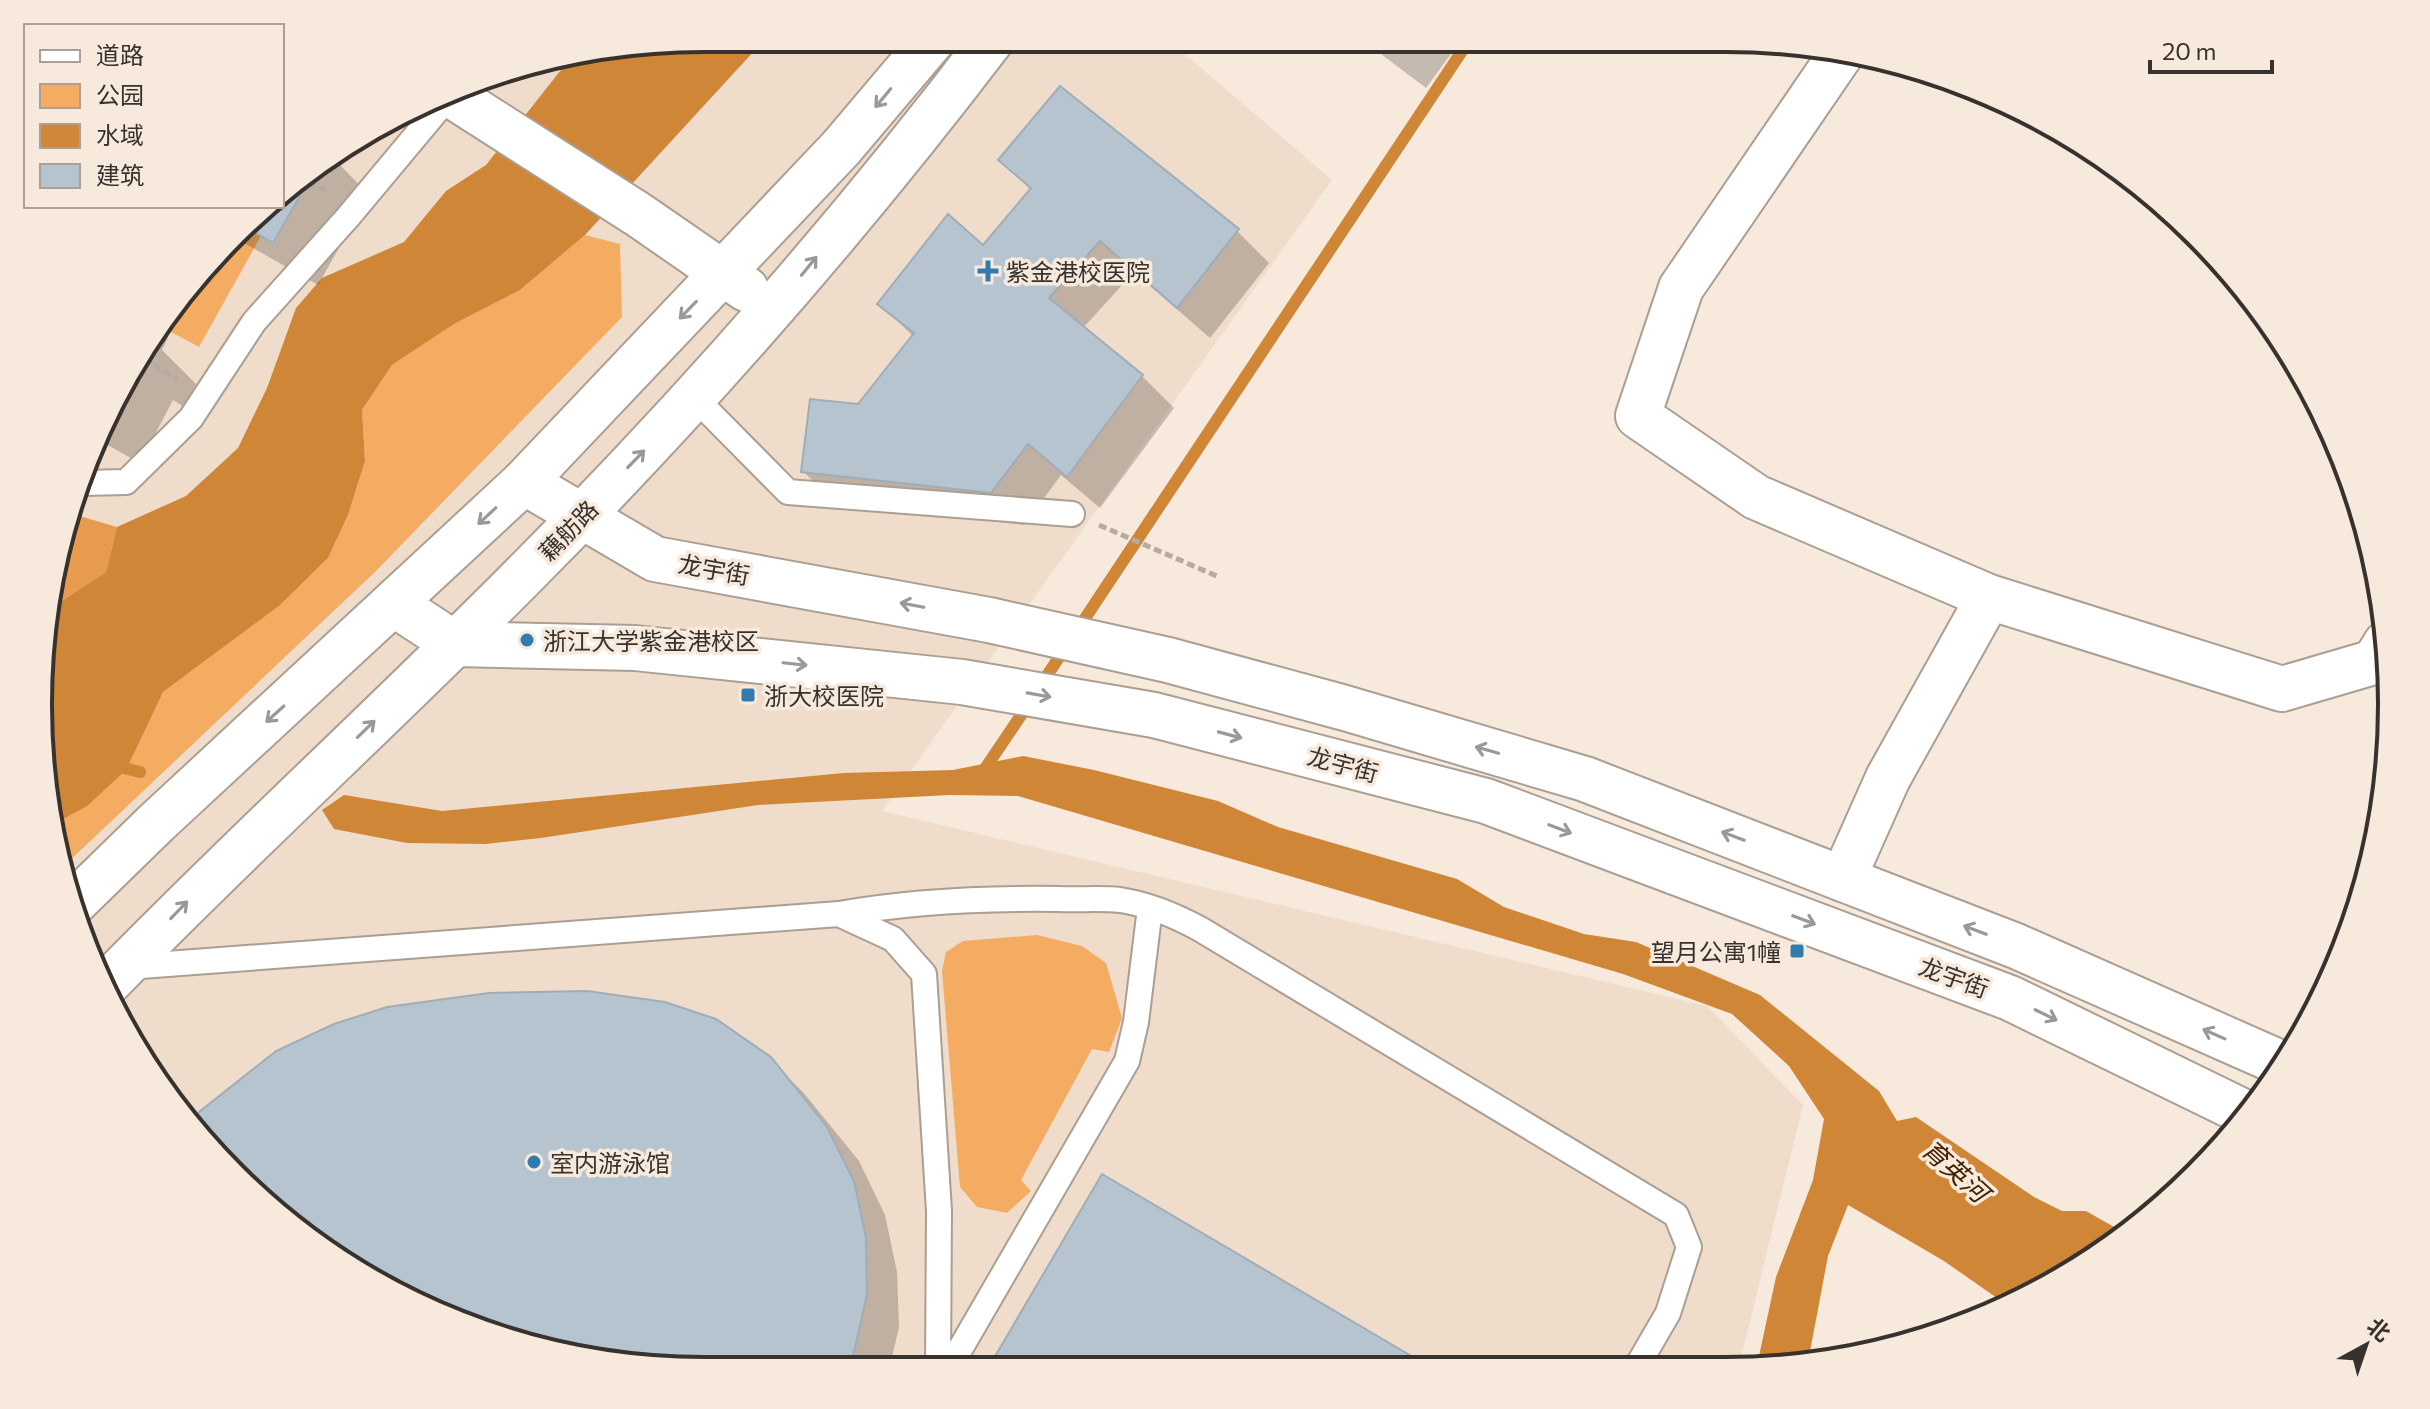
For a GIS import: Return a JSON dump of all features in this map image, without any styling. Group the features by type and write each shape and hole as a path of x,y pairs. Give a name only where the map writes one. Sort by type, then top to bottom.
{"street":[{"path":"81,896 524,482 841,148 922,52"},
{"name":"藕舫路","path":"115,977 203,885 455,644 695,398 774,309 982,52"},
{"path":"1835,62 1681,288 1638,416 1756,497 1989,597 2282,689 2374,662 2377,658"},
{"path":"459,101 639,215 774,309"},
{"name":"龙宇街","path":"524,482 655,559 989,620 1168,660 1345,708 1585,779 2016,946 2273,1060"},
{"path":"1843,879 1888,778 1989,597"},
{"path":"394,604 455,644"},
{"name":"龙宇街","path":"455,644 635,648 962,682 1154,715 1486,801 2010,998 2237,1109"}],"lane":[{"path":"92,483 126,482 191,418 254,322 438,109"},
{"path":"695,398 788,492 1072,514"},
{"path":"115,977 839,914 893,904 1008,898 1120,900 1177,917 1200,929 1676,1215 1689,1247 1668,1313 1643,1357"},
{"path":"956,1357 1127,1061 1136,1022 1150,908"},
{"path":"839,914 893,939 924,974 939,1211 938,1357"}],"path":[{"path":"1072,514 1219,577"}],"shaded area":[{"name":"浙江大学紫金港校区","path":"1182,52 1332,180 882,811 1707,1006 1803,1105 1741,1357 662,1356 577,1344 495,1322 416,1290 378,1270 307,1222 274,1195 214,1135 187,1102 139,1031 119,993 74,873 53,747 53,662 58,619 74,536 87,495 119,416 139,378 187,307 243,243 281,208 342,162 378,139 455,102 536,74 662,53"},
{"path":"80,516 117,527 106,572 61,601"}],"green space":[{"path":"255,232 261,236 199,347 170,331 214,274"},
{"path":"585,235 620,244 622,317 376,571 71,859 63,818 148,721 163,692 279,606 328,558 348,515 365,461 362,410 392,365 454,324 520,290"},
{"path":"1037,935 1082,946 1106,963 1122,1018 1109,1052 1092,1049 1021,1180 1031,1191 1007,1213 977,1207 960,1187 942,971 946,952 963,941"}],"water":[{"path":"753,52 585,235 520,290 454,324 392,365 362,410 365,461 348,515 328,558 279,606 163,692 126,770 87,806 63,818 53,747 52,704 53,662 61,601 106,572 117,527 186,496 238,448 267,388 296,308 322,278 404,242 446,191 486,165 562,68 662,53"},
{"name":"育英河","path":"1023,756 1218,801 1278,827 1457,879 1504,907 1584,934 1636,942 1760,995 1879,1091 1897,1121 1916,1117 2034,1197 2062,1211 2086,1211 2115,1228 2052,1270 1996,1298 1944,1261 1848,1205 1828,1256 1810,1351 1759,1356 1776,1277 1813,1180 1824,1119 1789,1066 1732,1014 1623,974 1018,796 949,795 758,805 485,844 407,843 334,829 322,810 344,795 442,811 844,773 953,770"}],"building":[{"name":"紫金港校医院","path":"1060,86 1239,229 1177,308 1100,241 1049,298 1143,375 1067,477 1028,444 991,493 801,472 810,399 858,404 914,333 877,304 948,214 983,245 1031,188 998,160"},
{"path":"303,190 273,243 255,232"},
{"name":"室内游泳馆","path":"587,991 665,1002 716,1019 771,1057 827,1127 854,1181 866,1238 867,1294 853,1357 662,1356 577,1344 495,1322 416,1290 342,1247 274,1195 243,1166 197,1114 276,1051 334,1024 387,1007 489,993"},
{"path":"1102,1174 1413,1357 995,1357"}],"waterway":[{"path":"1040,686 1461,52"},
{"path":"980,776 1030,702"},
{"path":"112,765 140,772"}],"place":[{"name":"紫金港校医院","path":"988,271"},
{"name":"浙江大学紫金港校区","path":"527,640"},
{"name":"浙大校医院","path":"748,695"},
{"name":"望月公寓1幢","path":"1797,951"},
{"name":"室内游泳馆","path":"534,1162"}]}
